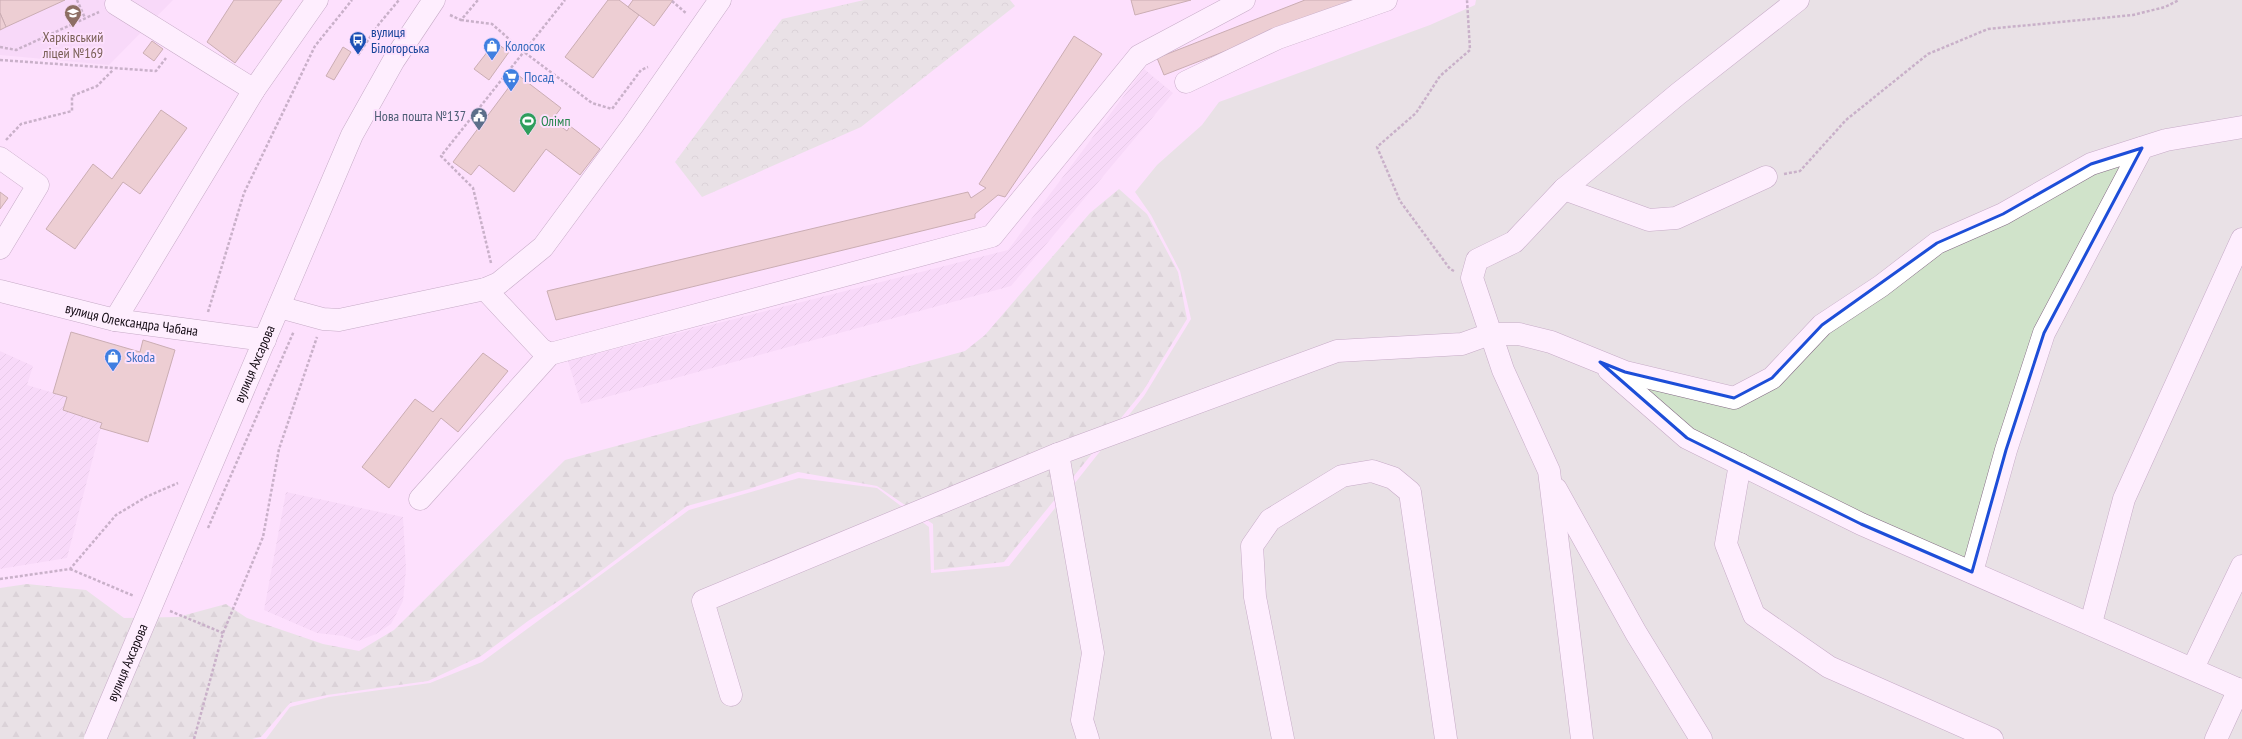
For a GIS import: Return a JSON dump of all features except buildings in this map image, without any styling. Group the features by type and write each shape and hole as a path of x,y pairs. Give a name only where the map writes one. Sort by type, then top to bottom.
{"street":[{"path":"115,320 254,90 318,0"},
{"name":"вулиця Ахсарова","path":"94,739 265,340 321,204 352,135 394,60 434,0"},
{"path":"279,307 312,317 340,320 492,286 544,247 633,125 720,0"},
{"path":"420,499 550,354 992,236 1139,56 1244,0"},
{"path":"1186,82 1278,38 1386,0"},
{"path":"1582,739 1551,479 1549,471 1503,370 1489,330 1472,278 1477,260 1514,242 1564,189 1678,94 1798,0"},
{"path":"116,4 254,90"},
{"path":"731,695 703,601 1058,454 1337,351 1462,344 1489,330 1519,334 1552,342 1625,372 1734,398 1772,378 1822,325 1881,286 1937,243 2003,214 2091,164 2166,140 2242,128"},
{"path":"1972,572 2006,450 2044,333 2142,148"},
{"path":"0,248 38,185 2,150"},
{"path":"1564,189 1649,220 1656,220 1676,218 1766,177"},
{"path":"2090,624 2124,499 2242,239"},
{"path":"492,286 541,349 550,354"},
{"name":"вулиця Олександра Чабана","path":"0,291 115,320 265,340"},
{"path":"1600,362 1687,438 1861,524 2193,668 2240,690 2216,739"},
{"path":"1058,454 1093,653 1082,720 1088,739"},
{"path":"1740,464 1726,544 1754,615 1829,667 1992,739"},
{"path":"1283,739 1255,597 1252,546 1270,520 1342,476 1372,471 1393,478 1410,492 1446,739"},
{"path":"1551,479 1636,633 1701,739"},
{"path":"2193,668 2242,566"}],"path":[{"path":"77,0 85,18"},
{"path":"202,332 244,193 315,46 352,0"},
{"path":"358,55 379,24 399,0"},
{"path":"460,20 478,0"},
{"path":"492,286 494,276 473,188 442,156 565,0"},
{"path":"1467,0 1470,50 1440,76 1416,113 1377,147 1400,201 1450,269 1472,278"},
{"path":"1766,177 1800,171 1846,120 1928,54 1988,29 2133,15 2165,7 2179,0"},
{"path":"672,1 689,16"},
{"path":"0,47 16,50 116,4"},
{"path":"450,14 460,20 492,24 524,52 592,102 612,109 641,70 655,64"},
{"path":"0,60 113,70 141,69 156,71 178,42"},
{"path":"2,150 11,132 21,124 72,111 72,96 97,86 113,70"},
{"path":"207,531 312,317"},
{"path":"194,739 224,633 263,537 279,449 312,317"},
{"path":"0,579 70,568 116,515 146,497 178,483"}],"highlighted area":[{"path":"2142,148 2044,333 2006,450 1972,572 1861,524 1687,438 1600,362 1625,372 1734,398 1772,378 1822,325 1937,243 2003,214 2091,164"}],"shaded area":[{"name":"Харківський ліцей №169","path":"0,0 173,0 109,65 0,55"},
{"path":"1144,69 1173,93 1011,286 581,404 568,361 1008,250"},
{"path":"0,351 33,366 27,385 67,397 64,410 102,423 67,558 0,569"},
{"path":"286,492 403,517 406,569 403,601 391,624 376,634 358,641 343,636 317,633 264,610"}],"green space":[{"path":"864,0 1010,0 1015,6 861,127 702,197 675,162 782,19"},
{"path":"1476,0 2242,0 2242,739 266,739 290,707 329,697 430,683 482,662 689,510 799,478 877,488 929,527 931,573 1009,566 1144,396 1191,319 1180,271 1151,215 1135,192 1157,165 1202,125 1219,102 1430,25 1475,5"},
{"path":"1119,189 1147,214 1178,272 1187,319 1143,391 1004,562 934,570 933,524 877,486 798,472 749,489 687,506 577,589 528,621 481,656 428,681 327,695 290,703 261,737 252,739 0,739 0,588 27,584 86,590 124,618 178,617 226,604 247,618 323,644 359,651 394,630 565,460 965,351 985,335 1090,213"}],"place":[{"name":"Харківський ліцей №169","path":"73,28"},
{"name":"вулиця Білогорська","path":"358,55"},
{"name":"Колосок","path":"492,61"},
{"name":"Посад","path":"511,92"},
{"name":"Нова пошта №137","path":"479,131"},
{"name":"Олімп","path":"528,136"},
{"name":"Skoda","path":"113,372"}]}
